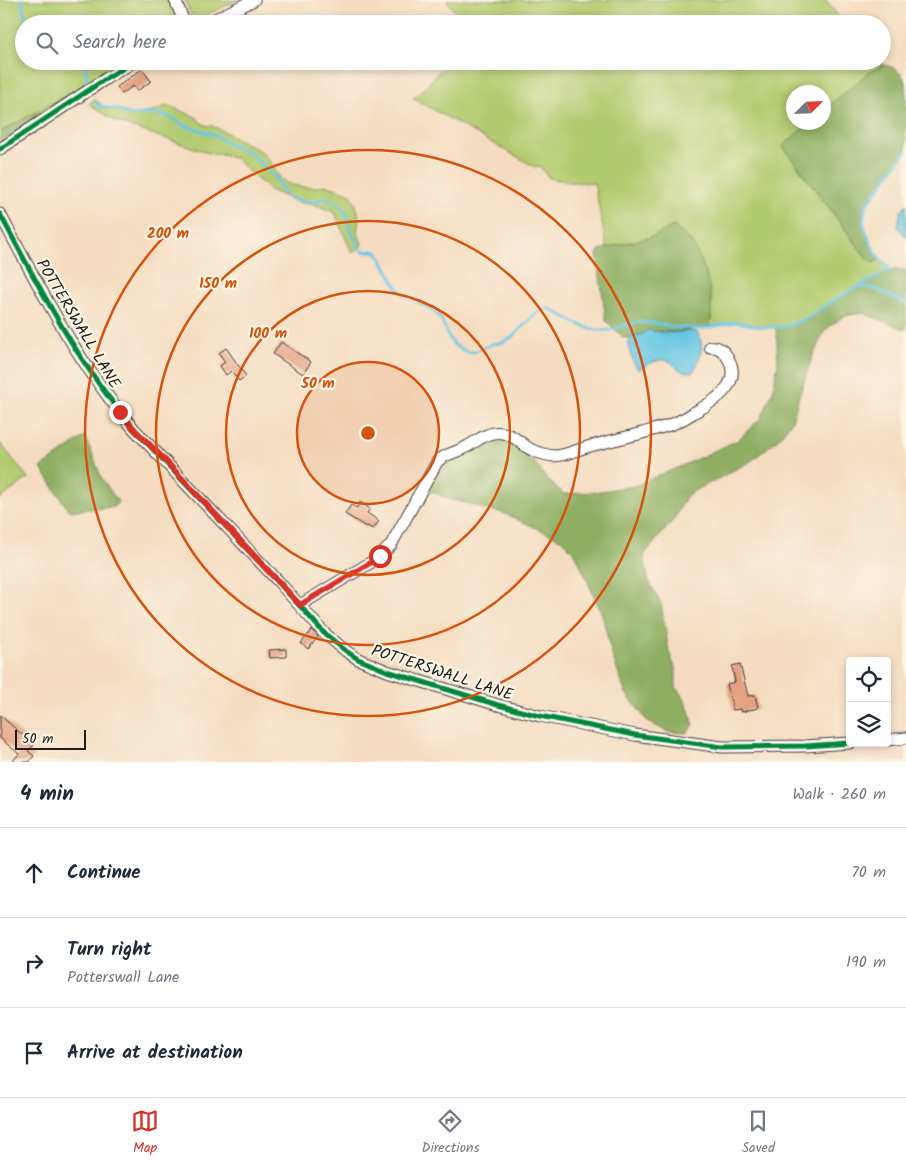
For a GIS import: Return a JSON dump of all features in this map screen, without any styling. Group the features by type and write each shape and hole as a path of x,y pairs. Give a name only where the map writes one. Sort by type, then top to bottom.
{"street":[{"path":"176,0 181,15"},
{"path":"227,15 254,3"},
{"path":"0,150 118,70"},
{"name":"POTTERSWALL LANE","path":"0,214 61,325 114,406 324,633 341,648 358,659 387,671 498,705 540,716 635,735 722,747 846,743"},
{"path":"300,605 370,563 387,550 437,462 443,457 494,433 502,432 532,450 545,455 565,455 676,423 714,402 730,384 732,371 726,355 720,349 710,346"},
{"path":"891,740 906,738"}],"green space":[{"path":"0,0 172,0 177,15 15,15 15,70 109,70 0,132"},
{"path":"185,0 238,0 206,15 190,14"},
{"path":"447,0 825,0 838,15 457,15"},
{"path":"892,67 902,75 906,82 906,151 865,207 863,223 872,246 880,259 873,263 869,261 783,146 801,130 831,130 831,104 873,70 891,70"},
{"path":"440,70 873,70 831,104 831,85 786,85 786,130 801,130 783,147 869,261 873,263 880,259 888,266 889,270 839,297 805,319 790,325 762,327 736,322 710,326 711,299 690,241 674,227 655,236 607,248 594,183 571,182 549,178 540,166 535,167 413,98 424,89"},
{"path":"75,91 73,95 0,142 0,132"},
{"path":"94,99 104,107 120,110 132,115 149,113 169,106 196,117 205,125 225,132 262,152 286,183 301,187 325,185 351,194 358,212 357,231 362,244 352,253 335,213 319,206 297,202 270,190 237,159 212,154 115,121 89,104"},
{"path":"673,226 691,242 701,261 710,293 710,326 664,332 648,330 641,335 624,338 606,321 597,255 599,250 655,236"},
{"path":"889,270 906,270 906,330 863,313 844,316 825,330 813,355 792,421 778,439 751,461 687,495 674,519 644,555 648,579 661,604 669,652 676,670 676,687 685,700 694,725 687,733 668,732 648,722 625,692 611,652 602,614 576,555 563,540 503,513 448,499 427,489 450,461 490,444 502,442 514,444 564,494 634,486 738,440 761,418 773,391 778,362 776,327 794,324 810,316 833,300"},
{"path":"85,436 102,479 118,502 114,507 69,511 41,468"},
{"path":"0,443 28,478 0,499"}],"water":[{"path":"906,204 906,237 898,227 900,213"},
{"path":"648,330 668,333 697,332 700,336 702,347 698,363 693,372 682,371 666,360 655,361 638,370 629,348 630,339 634,335 641,335"}],"building":[{"path":"141,70 143,70 151,81 137,91 133,86 122,94 117,87"},
{"path":"281,342 311,362 303,374 273,354"},
{"path":"226,348 246,376 239,381 231,371 226,375 220,366 225,362 219,353"},
{"path":"360,502 370,509 367,513 379,521 373,529 366,527 345,514 351,505 357,508"},
{"path":"312,630 318,637 308,649 301,643"},
{"path":"286,649 286,657 270,658 269,650"},
{"path":"740,664 748,696 755,695 758,708 741,712 740,709 733,710 727,684 735,682 732,666"},
{"path":"0,715 34,745 28,751 34,756 29,762 12,762 19,754 0,738"}],"waterway":[{"path":"22,0 25,15"},
{"path":"86,70 87,86"},
{"path":"94,101 99,106 117,109 131,115 148,113 168,116 183,125 215,135 227,143 250,153 276,178 289,198 307,202 328,199 338,204 346,211 350,230 362,250 378,253 398,289 403,294 436,313 454,345 467,352 474,352 511,338 539,311 548,308 585,327 604,330 625,325 631,327 634,335"},
{"path":"627,326 638,322 700,329 736,322 762,327 781,327 805,319 839,297 889,270 872,246 866,231 863,223 865,207 906,151"},
{"path":"860,286 875,289 906,303"}],"cycle path":[{"path":"0,149 120,70"},
{"path":"0,214 61,326 95,379 134,429 278,581 324,633 358,659 387,671 498,705 540,716 635,735 722,747 846,743"}],"route":[{"path":"120,412 300,605 380,556"}]}
